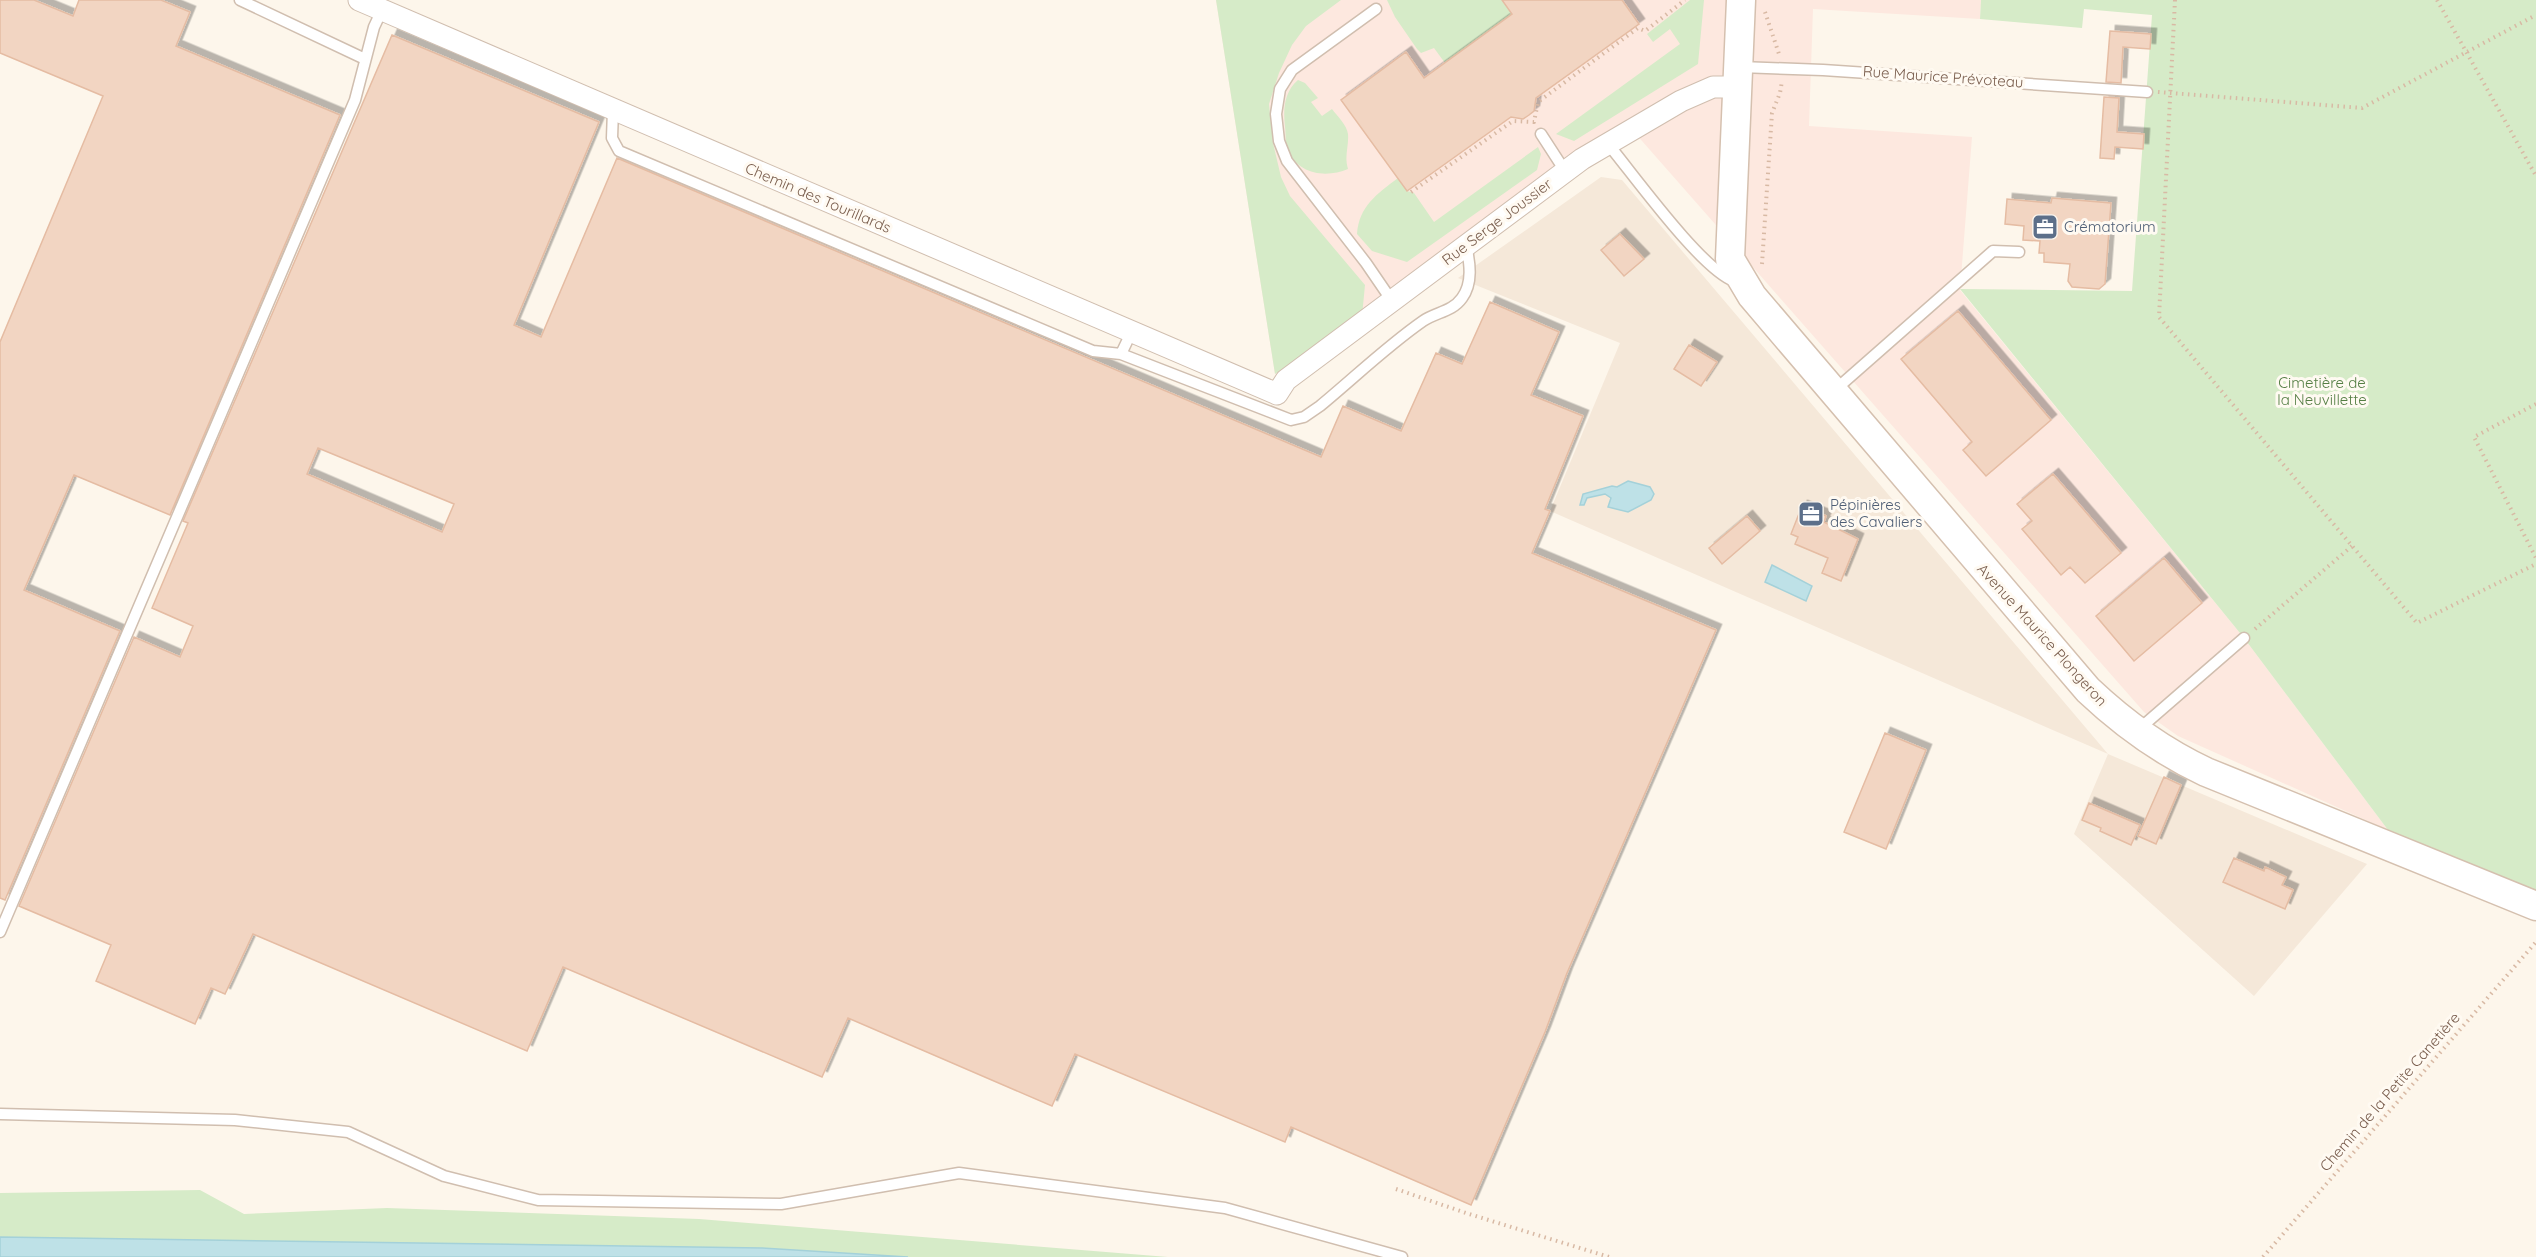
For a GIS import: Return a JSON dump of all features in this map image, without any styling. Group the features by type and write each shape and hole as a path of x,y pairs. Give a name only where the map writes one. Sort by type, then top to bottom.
{"street":[{"name":"Chemin des Tourillards","path":"359,0 1277,394"},
{"path":"1737,77 1753,5"},
{"name":"Rue Serge Joussier","path":"1277,394 1286,380 1565,171 1680,101 1737,77"},
{"name":"Avenue Maurice Plongeron","path":"1737,77 1730,259 1756,280 1752,296 2088,690 2136,732 2174,756 2206,772 2536,906"}],"lane":[{"path":"240,0 365,59"},
{"path":"1376,9 1292,70 1280,89 1276,114 1279,141 1287,161 1366,263 1392,301"},
{"path":"0,932 355,100 374,27 382,10"},
{"name":"Rue Maurice Prévoteau","path":"1737,77 1783,69 2147,92"},
{"path":"613,110 612,138 619,151 1093,351 1121,354 1291,420 1304,417 1320,406 1425,320 1453,309 1468,287 1471,266 1466,245"},
{"path":"1541,134 1565,171"},
{"path":"1608,144 1701,256 1727,279 1756,280"},
{"path":"1833,392 1993,251 2019,252"},
{"path":"1121,354 1131,333"},
{"path":"2136,732 2244,638"},
{"path":"0,1114 235,1120 348,1132 444,1176 538,1200 781,1204 959,1173 1225,1208 1402,1257"}],"path":[{"path":"1411,192 1513,121 1534,122 1538,102 1638,28 1645,32 1660,22 1685,0"},
{"path":"2175,0 2159,317 2417,623 2536,564"},
{"path":"2437,0 2536,176"},
{"path":"1753,5 1783,69 1780,93 1772,113 1762,265 1756,280"},
{"path":"2147,92 2362,108 2536,15"},
{"path":"2536,404 2474,437 2536,558"},
{"path":"2244,638 2352,546"},
{"name":"Chemin de la Petite Canetière","path":"2263,1257 2536,942"},
{"path":"1396,1189 1609,1257"}],"shaded area":[{"path":"1216,0 1981,0 1980,19 1813,9 1809,126 1972,137 1960,290 2244,638 2388,830 2178,736 2144,712 1635,133 1275,374"},
{"path":"1601,177 1622,180 2108,754 1550,511 1620,343 1458,278"},
{"path":"2108,754 2367,864 2254,996 2074,834"}],"green space":[{"path":"1216,0 1341,0 1306,26 1292,45 1279,73 1269,104 1273,143 1281,177 1290,196 1365,285 1362,316 1275,374"},
{"path":"1387,0 1502,0 1512,14 1445,63 1434,48 1421,53 1417,49 1395,17"},
{"path":"1690,0 1704,0 1698,64 1574,141 1556,134 1680,44 1670,29 1653,42 1647,34"},
{"name":"Cimetière de la Neuvillette","path":"1981,0 2536,0 2536,895 2388,830 2244,638 1960,289 2132,291 2152,15 2084,9 2082,28 1980,19"},
{"path":"1298,80 1305,83 1318,98 1311,102 1322,116 1332,109 1346,127 1348,169 1322,174 1314,172 1299,165 1288,150 1284,120 1285,107 1287,95"},
{"path":"1538,147 1541,154 1537,170 1407,262 1372,251 1357,234 1358,224 1365,208 1376,195 1398,178 1407,191 1414,193 1434,222"},
{"path":"200,1190 244,1214 387,1208 699,1219 1168,1257 0,1257 0,1193"}],"water":[{"path":"1628,481 1650,487 1654,494 1651,500 1628,512 1608,507 1611,498 1605,494 1587,498 1584,505 1580,505 1583,494 1612,486 1617,487"},
{"path":"1772,565 1812,586 1806,601 1765,582"},
{"path":"0,1237 762,1248 908,1257 0,1257"}],"building":[{"path":"0,0 34,0 73,16 79,0 161,0 190,12 176,46 340,115 170,515 74,475 24,590 120,631 5,900 0,898 0,342 103,96 0,53"},
{"path":"1502,0 1622,0 1639,24 1536,98 1534,111 1529,115 1523,119 1511,117 1407,191 1341,100 1406,52 1424,78 1512,14"},
{"path":"2110,31 2151,34 2150,49 2123,47 2121,83 2106,82"},
{"path":"392,35 599,122 514,325 541,337 617,158 1321,457 1343,406 1401,431 1436,353 1462,364 1490,302 1559,332 1531,395 1583,416 1545,509 1550,511 1532,553 1716,630 1567,973 1545,1032 1471,1205 1291,1127 1285,1142 1075,1054 1052,1106 848,1018 822,1077 563,967 527,1051 253,934 225,994 211,988 195,1024 96,981 111,945 19,906 134,637 180,657 193,626 152,608 188,523 183,521","holes":["318,448 454,504 442,532 307,474"]},
{"path":"2104,97 2119,98 2117,132 2144,134 2143,149 2115,147 2114,159 2100,158"},
{"path":"2052,198 2111,203 2105,284 2099,289 2072,287 2068,281 2070,264 2044,262 2044,253 2039,253 2040,241 2023,240 2024,226 2005,224 2007,199 2051,203"},
{"path":"1620,234 1644,259 1624,276 1601,250"},
{"path":"1958,311 2051,420 1986,476 1963,450 1972,442 1901,359"},
{"path":"1689,345 1717,362 1701,386 1674,369"},
{"path":"2053,474 2121,553 2085,583 2070,567 2061,575 2022,529 2032,521 2017,504"},
{"path":"1802,506 1826,516 1824,522 1858,539 1841,581 1822,573 1828,558 1795,544 1798,537 1791,534"},
{"path":"1747,516 1760,531 1722,564 1709,548"},
{"path":"2164,558 2202,603 2134,661 2096,616"},
{"path":"1885,733 1926,750 1886,849 1844,832"},
{"path":"2164,777 2181,785 2156,844 2138,836"},
{"path":"2089,803 2140,825 2131,845 2082,820"},
{"path":"2234,858 2264,871 2265,867 2286,877 2282,885 2293,890 2285,909 2223,882"}],"place":[{"name":"Crématorium","path":"2045,227"},
{"name":"Pépinières des Cavaliers","path":"1811,514"}]}
